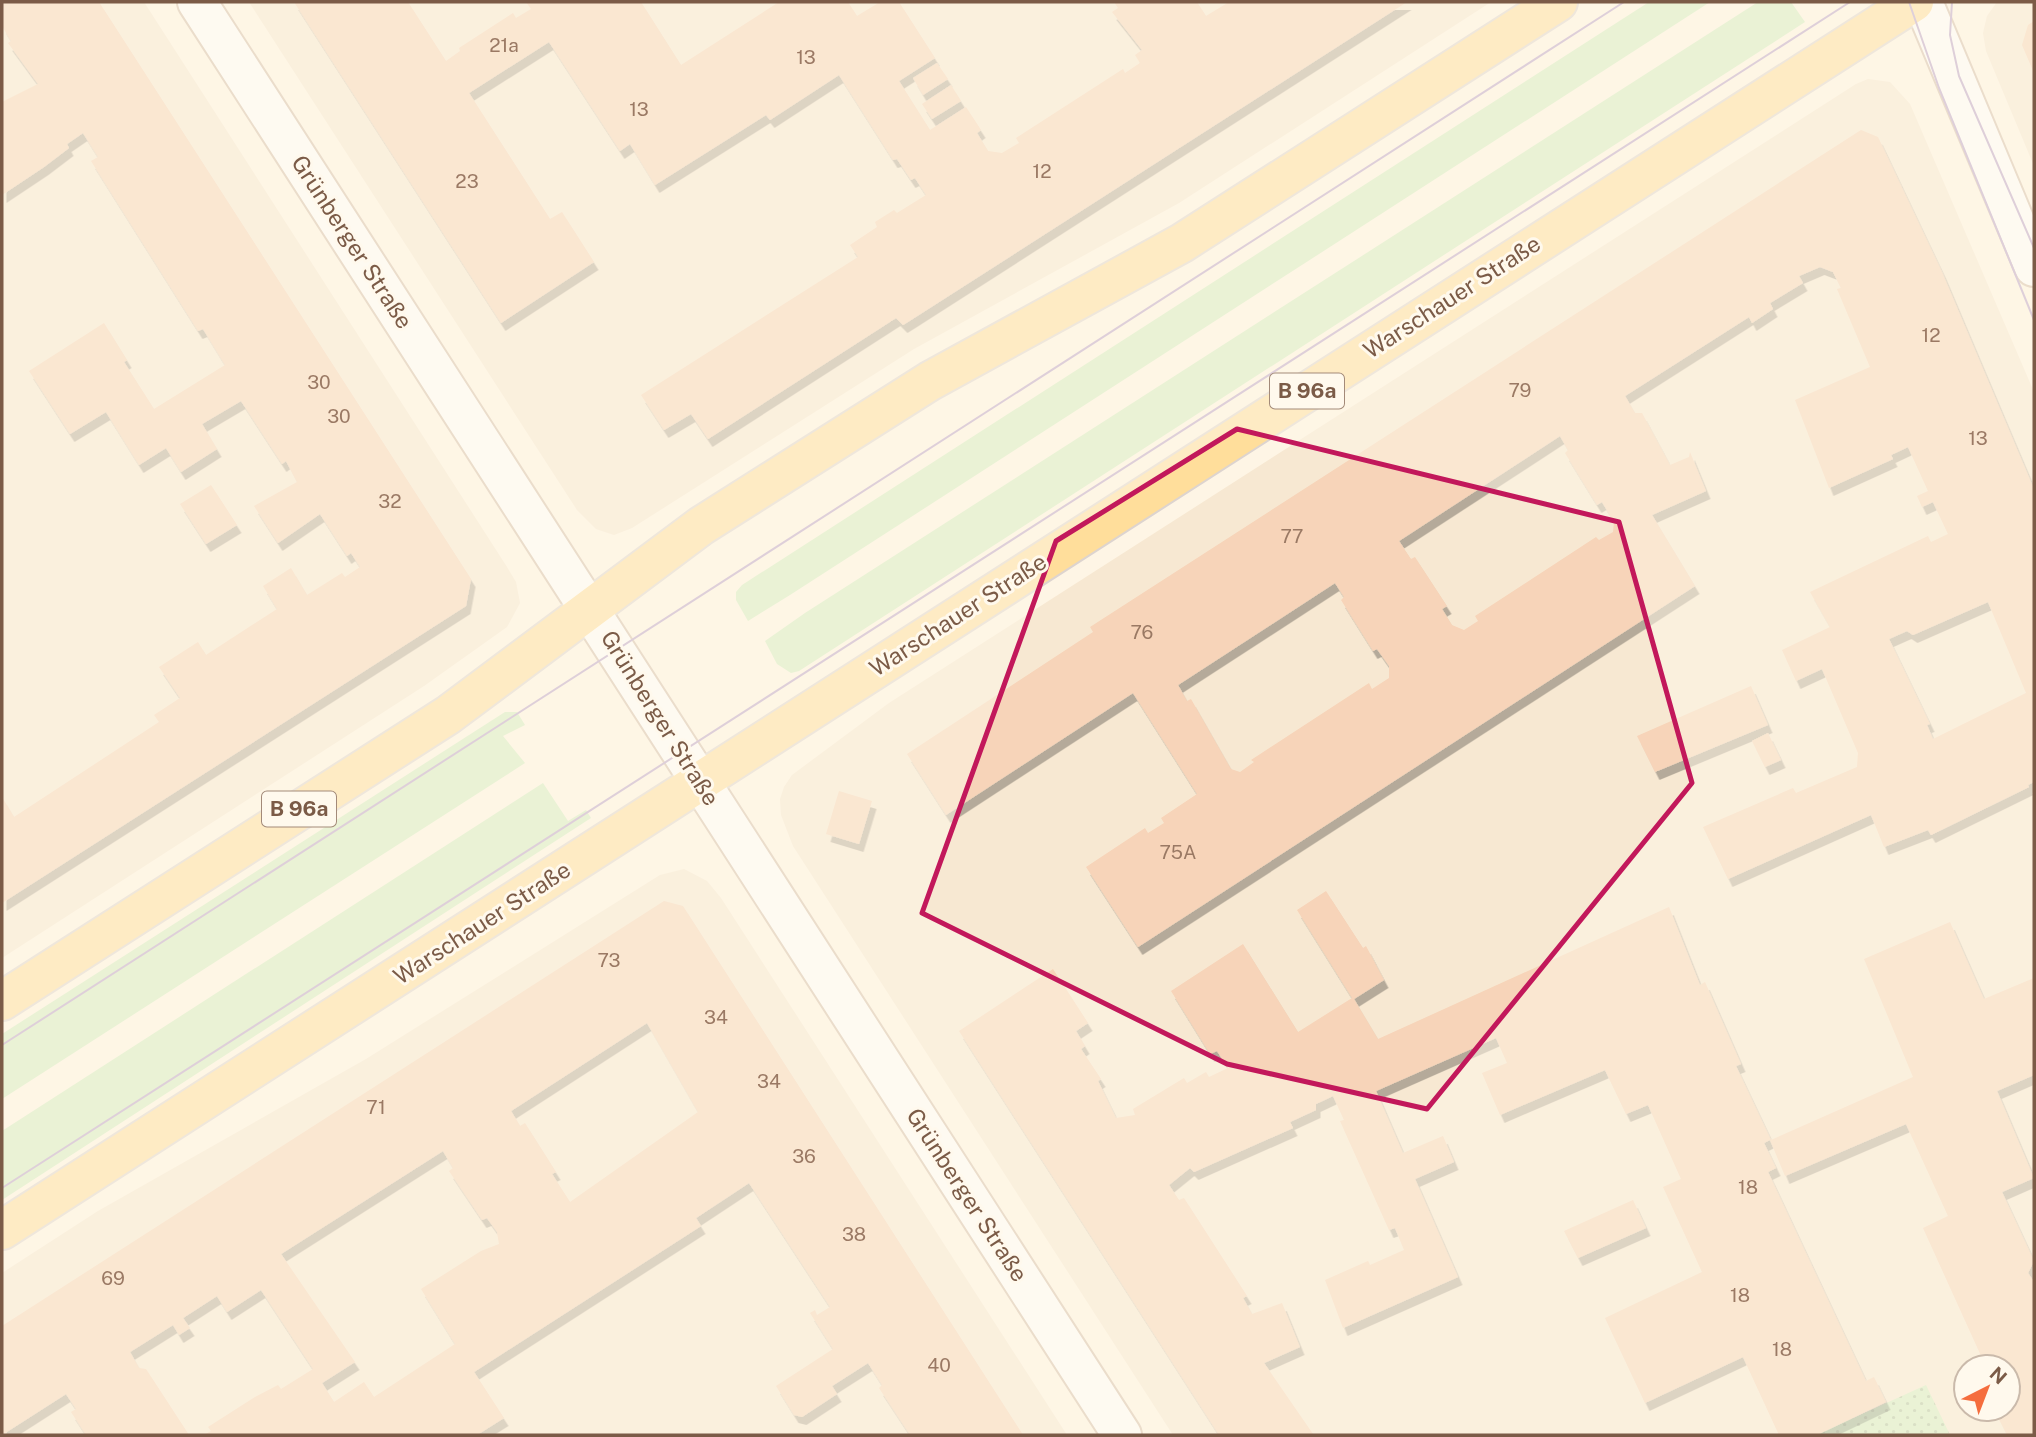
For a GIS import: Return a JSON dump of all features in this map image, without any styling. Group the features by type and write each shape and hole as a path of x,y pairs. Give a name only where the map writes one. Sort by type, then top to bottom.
{"main road":[{"name":"B 96a","path":"2,1001 448,715 684,538 930,381 1182,243 1559,2"},
{"name":"Warschauer Straße","path":"2,1230 1914,2"}],"street":[{"name":"Grünberger Straße","path":"197,2 1122,1435"},
{"path":"1923,2 2034,267"}],"highlighted area":[{"path":"1237,429 1619,522 1692,783 1427,1109 1227,1064 922,913 1056,541"}],"shaded area":[{"path":"2,2 144,2 507,567 516,582 520,603 507,627 424,686 2,958"},
{"path":"249,2 1491,2 1179,203 914,349 632,528 614,535 596,529 577,510"},
{"path":"1997,2 2034,2 2034,166 1986,51 1983,33 1987,16"},
{"path":"1868,79 1890,82 1910,104 2034,392 2034,1435 1173,1435 793,846 781,815 780,799 792,775 889,703 1856,84"},
{"path":"684,869 707,881 721,898 1067,1435 2,1435 2,1273 98,1211 366,1059 660,875"}],"green space":[{"path":"1649,2 1710,2 748,621 736,600 736,592 742,585"},
{"path":"1758,2 1791,2 1805,22 799,671 791,673 777,664 765,641 805,613"},
{"path":"505,712 517,712 525,725 503,736 525,763 2,1099 2,1034"},
{"path":"543,783 568,821 586,810 591,818 2,1200 2,1131"},
{"path":"1926,1385 1950,1435 1816,1435"}],"building":[{"path":"2,2 99,2 471,579 466,606 2,903 2,797 14,817 159,722 154,715 180,698 159,667 198,642 206,655 277,609 263,586 291,568 307,595 342,573 345,577 360,567 351,553 347,556 320,514 278,543 254,506 297,482 286,461 282,464 241,401 202,424 217,449 181,472 166,448 139,465 106,412 70,434 29,371 104,323 127,360 124,362 154,409 225,365 203,329 198,331 91,161 98,157 83,133 67,144 69,148 2,195 2,102 38,84 8,43 11,41 2,26"},
{"path":"294,2 408,2 446,61 460,51 459,48 513,13 516,18 531,9 526,2 641,2 681,65 779,2 848,2 857,16 880,2 899,2 935,58 899,81 930,130 966,107 981,130 977,133 988,151 1002,153 1019,143 1016,138 1123,69 1125,73 1140,63 1135,55 1142,50 1112,12 1118,8 1114,2 1197,2 1206,16 1229,2 1407,2 911,320 903,325 896,318 708,439 691,414 664,430 641,395 858,257 850,245 877,227 875,222 894,210 897,213 926,195 915,178 911,180 897,159 893,160 839,75 770,120 766,115 655,185 630,144 620,151 549,42 469,93 550,219 562,212 594,262 501,323"},
{"path":"2034,21 2034,73 2022,45 2028,25"},
{"path":"937,63 948,79 923,95 913,78"},
{"path":"951,85 961,101 932,119 922,104"},
{"path":"1861,130 1878,137 1942,272 2034,489 2034,782 2028,785 2029,787 1931,835 1928,830 1884,847 1871,815 1728,879 1703,827 1793,788 1796,793 1857,767 1858,753 1822,669 1796,681 1782,650 1830,627 1810,592 1928,536 1931,542 1948,534 1933,502 1922,507 1917,496 1928,491 1908,447 1891,455 1893,459 1829,488 1795,400 1870,367 1837,289 1841,288 1833,272 1820,267 1799,276 1803,283 1770,303 1773,309 1752,323 1749,317 1625,396 1635,413 1642,413 1670,465 1689,457 1690,452 1706,491 1652,515 1695,586 1138,947 1086,867 1145,828 1148,833 1164,823 1161,818 1197,794 1133,693 946,815 907,754 1093,632 1090,627","holes":["1560,436 1568,450 1565,453 1597,505 1602,502 1614,522 1613,532 1599,540 1596,537 1475,616 1478,621 1464,630 1452,625 1442,609 1447,606 1415,557 1411,559 1399,541","1335,583 1344,597 1341,600 1373,651 1377,649 1389,666 1389,678 1372,689 1369,683 1251,760 1254,762 1240,772 1231,769 1191,699 1187,701 1178,685","1988,602 2026,693 1933,739 1927,725 1930,724 1889,639 1907,631 1913,635"]},
{"path":"211,485 237,525 206,544 180,504"},
{"path":"1751,686 1768,725 1655,772 1637,736"},
{"path":"1768,733 1781,760 1765,767 1752,741"},
{"path":"839,791 872,801 859,844 826,834"},
{"path":"1326,891 1363,948 1366,946 1384,980 1354,999 1378,1039 1669,907 1700,985 1705,982 1741,1064 1736,1066 1771,1140 1913,1077 1864,959 1950,922 1984,999 2034,978 2034,1075 1997,1091 2034,1178 2002,1192 2034,1261 2028,1273 2034,1282 2034,1435 2007,1435 2001,1423 2022,1423 2022,1353 1980,1353 1923,1228 1948,1216 1906,1124 1785,1176 1770,1140 1764,1143 1776,1168 1768,1172 1866,1381 1874,1377 1886,1402 1817,1435 1779,1435 1743,1357 1645,1403 1605,1318 1702,1272 1663,1187 1681,1179 1648,1105 1626,1114 1605,1070 1500,1115 1482,1073 1507,1063 1496,1038 1376,1091 1403,1153 1443,1136 1454,1162 1415,1179 1458,1277 1343,1328 1325,1280 1368,1261 1370,1265 1404,1250 1395,1228 1389,1230 1340,1121 1344,1120 1333,1096 1316,1104 1316,1110 1290,1122 1293,1128 1194,1172 1190,1168 1169,1185 1179,1200 1184,1198 1247,1296 1243,1298 1252,1314 1282,1303 1300,1347 1264,1363 1313,1434 1219,1435 959,1031 1053,969 1088,1023 1076,1031 1085,1046 1081,1049 1101,1079 1098,1081 1116,1118 1135,1115 1133,1109 1184,1078 1187,1083 1206,1072 1209,1077 1228,1068 1217,1051 1210,1054 1171,991 1243,944 1298,1032 1352,998 1297,910"},
{"path":"664,901 683,906 1023,1435 910,1435 879,1388 882,1385 868,1363 832,1386 837,1394 802,1417 794,1415 776,1386 833,1349 810,1313 815,1310 817,1315 830,1307 749,1183 696,1218 701,1226 474,1372 504,1418 477,1435 204,1435 211,1431 208,1427 255,1397 278,1385 281,1389 313,1369 261,1290 227,1312 217,1296 183,1318 190,1328 179,1335 173,1325 130,1352 139,1368 146,1369 189,1435 86,1435 71,1412 76,1409 66,1394 2,1435 2,1326","holes":["647,1023 698,1112 570,1202 552,1174 556,1172 525,1123 520,1126 511,1111","443,1151 453,1168 449,1171 482,1220 487,1218 497,1232 499,1244 481,1251 421,1289 455,1344 374,1397 364,1382 334,1402 322,1383 355,1362 281,1254"]},
{"path":"1633,1200 1646,1228 1578,1258 1564,1231"}],"tram line":[{"path":"2,1045 1624,2"},
{"path":"2,1188 1850,2"},
{"path":"1909,2 1939,88 2034,320"},
{"path":"1952,2 1950,35 1959,76 2034,248"}]}
